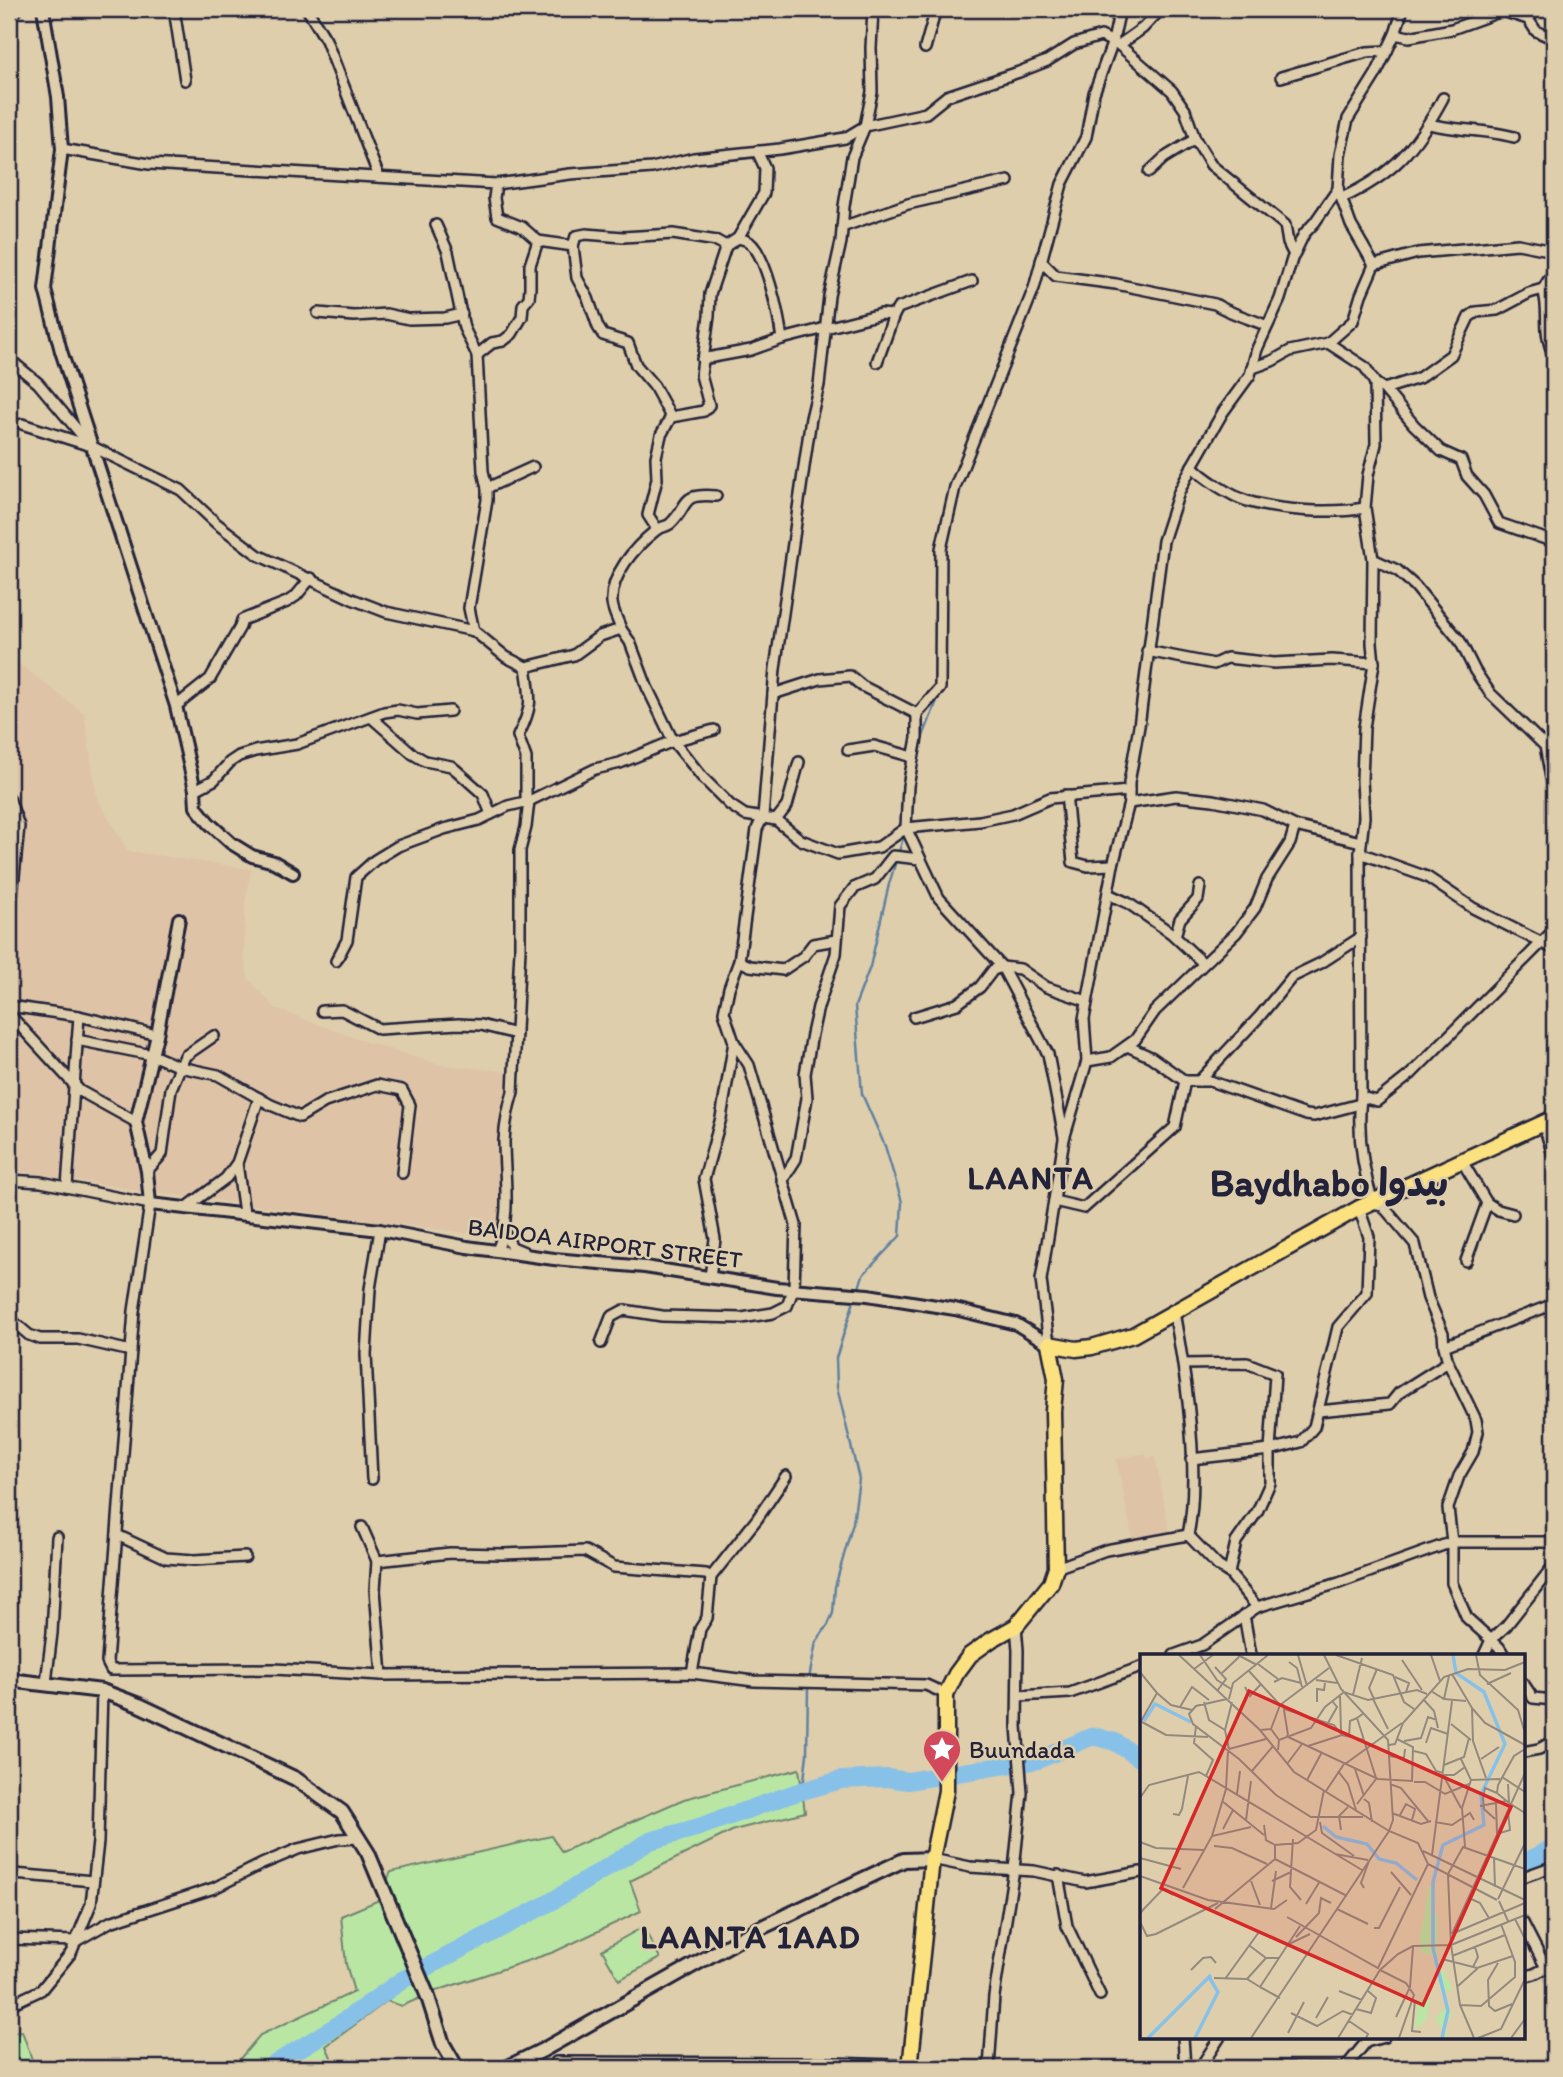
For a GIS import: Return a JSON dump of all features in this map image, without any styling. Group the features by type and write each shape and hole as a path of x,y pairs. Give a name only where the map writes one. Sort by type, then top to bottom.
{"main road":[{"path":"910,2066 932,1859 946,1791 946,1694 956,1674 971,1655 1016,1626 1051,1583 1056,1568 1056,1378 1049,1344 1076,1349 1133,1335 1366,1205 1548,1121"},
{"path":"9,1680 102,1691 138,1705 262,1761 296,1779 342,1812 360,1838 408,1947 443,2044 457,2068"},
{"path":"506,2068 543,2050 754,1931 904,1860 932,1859"}],"street":[{"path":"9,18 18,9"},
{"path":"43,9 58,97 62,149 45,289 61,351 176,706 195,790 196,807 231,843 252,856 274,862 293,873"},
{"path":"174,9 185,80"},
{"path":"307,9 326,40 379,177"},
{"path":"601,1343 611,1317 624,1310 662,1316 742,1318 773,1313 787,1306 794,1288 796,1225 749,1065 734,1042 724,1012 739,961 757,828 763,817 773,694 811,418 819,385 825,328 841,242 852,157 865,126 872,92 873,9"},
{"path":"925,48 936,9"},
{"path":"1064,1139 1048,1054 1002,967 939,898 906,828 908,786 917,715 940,688 941,549 955,486 1034,288 1062,184 1086,137 1094,93 1116,43 1120,9"},
{"path":"1116,43 1143,28 1161,9"},
{"path":"1374,265 1351,225 1340,193 1340,155 1348,119 1376,74 1395,34 1403,9"},
{"path":"1528,19 1537,9"},
{"path":"1395,34 1409,37 1452,29 1502,11 1528,19 1536,31 1554,39"},
{"path":"62,149 149,164 496,184 570,174 652,168 694,158 845,138 865,126 926,113 947,96 1019,72 1047,61 1074,44 1101,36 1116,43 1172,91 1185,110 1195,139 1211,165 1284,225 1294,255"},
{"path":"1281,77 1367,51 1387,51"},
{"path":"1049,1344 1041,1280 1064,1139 1087,1061 1084,1019 1113,865 1129,803 1163,541 1179,492 1192,466 1223,412 1253,368 1256,349 1280,299 1294,255 1304,234 1340,193 1365,187 1404,158 1429,124 1443,98"},
{"path":"1429,124 1453,130 1514,137"},
{"path":"1149,172 1164,158 1195,139"},
{"path":"671,417 704,411 709,405 701,375 710,294 726,246 738,238 764,193 765,168 757,151"},
{"path":"842,228 908,204 1008,181"},
{"path":"496,184 494,198 497,217 522,227 538,241 573,246"},
{"path":"436,225 448,252 464,328 477,355 483,471 487,488 484,527 469,608 474,631"},
{"path":"671,417 654,386 636,365 628,343 603,335 598,327 578,278 573,246 576,236 673,234 717,241 726,246"},
{"path":"738,238 749,243 760,260 776,299 782,339"},
{"path":"477,355 492,343 503,341 512,334 522,317 523,305 530,288 530,265 538,241"},
{"path":"1374,265 1418,253 1518,244 1554,251"},
{"path":"1041,261 1056,276 1116,284 1214,304 1224,311 1245,316 1266,326"},
{"path":"1253,368 1290,351 1328,342 1353,321 1374,265"},
{"path":"1554,271 1543,289 1546,306 1545,330 1554,356"},
{"path":"877,362 898,308 972,281"},
{"path":"1384,389 1419,378 1451,355 1469,317 1476,312 1497,310 1529,293 1543,289"},
{"path":"318,313 354,316 386,314 409,319 444,318 461,314"},
{"path":"702,359 751,350 782,339 881,314 894,316"},
{"path":"1328,342 1366,367 1375,383 1384,389 1414,425 1441,451 1461,460 1467,476 1484,495 1500,523 1554,542"},
{"path":"9,359 56,401 91,446"},
{"path":"1191,1459 1270,1450 1301,1441 1314,1427 1338,1327 1367,1293 1369,1237 1359,1119 1362,937 1360,853 1364,817 1364,728 1374,663 1373,559 1365,508 1368,475 1376,444 1375,383"},
{"path":"657,529 648,515 657,479 656,457 671,417"},
{"path":"22,424 91,446 181,490 216,523 258,555 386,612 474,631 506,657 526,667 574,655 600,636 621,629"},
{"path":"1192,466 1199,474 1243,500 1268,506 1349,511 1365,508"},
{"path":"487,488 533,467"},
{"path":"716,496 697,494 686,501 669,524 657,529 630,556 620,571 612,592 612,606 673,741 730,806 745,815 776,820 801,840 838,853 879,847 906,828 980,821 1013,814 1050,798 1066,795 1129,791"},
{"path":"1373,559 1397,570 1415,586 1460,641 1490,693 1545,746 1554,793"},
{"path":"176,706 210,680 242,620 288,601 296,596 311,578"},
{"path":"1147,651 1213,664 1227,658 1274,663 1332,660 1374,663"},
{"path":"497,1251 506,1220 505,1142 513,1092 516,1034 520,949 520,850 526,827 528,801 526,758 518,736 529,715 526,667"},
{"path":"773,694 820,679 850,676 862,686 917,715"},
{"path":"195,790 214,780 230,762 254,751 298,744 397,710 417,713 450,711"},
{"path":"371,717 413,754 425,761 451,766 456,770 483,794 491,814"},
{"path":"336,961 347,940 356,877 375,860 398,846 528,801 595,769 620,763 673,741 714,730"},
{"path":"1545,746 1554,733"},
{"path":"848,750 874,746 913,757"},
{"path":"776,820 787,806 799,762"},
{"path":"1066,795 1073,862 1088,866 1113,865"},
{"path":"1129,803 1176,796 1213,800 1263,810 1295,826 1361,842"},
{"path":"9,798 19,826 9,928"},
{"path":"1087,1061 1111,1057 1135,1040 1155,1011 1236,933 1255,908 1267,879 1290,843 1295,826"},
{"path":"879,847 893,856 920,859"},
{"path":"1360,853 1427,877 1473,908 1554,949"},
{"path":"782,1181 796,1159 807,1098 805,1074 818,1007 836,954 840,906 854,888 875,878 893,856"},
{"path":"1175,936 1180,919 1198,899 1200,887"},
{"path":"1108,894 1128,903 1175,936 1203,963"},
{"path":"179,919 157,1035 136,1122 147,1171 150,1204 134,1311 107,1662 111,1670 274,1669 382,1675 692,1673 754,1681 926,1685 946,1694"},
{"path":"1127,1046 1152,1057 1185,1080 1210,1081 1306,1115 1314,1116 1360,1100 1377,1101 1411,1074 1554,930"},
{"path":"1199,1081 1261,1016 1292,977 1321,963 1362,937"},
{"path":"739,961 750,966 783,970 804,956 813,944 836,940"},
{"path":"914,1017 957,1004 980,987 993,971 1002,967 1020,969 1046,987 1087,1001"},
{"path":"9,1006 79,1016 157,1035"},
{"path":"322,1011 342,1010 379,1029 457,1024 516,1034"},
{"path":"9,1013 80,1091 136,1122"},
{"path":"68,1187 79,1016"},
{"path":"147,1171 162,1154 171,1089 185,1056 214,1036"},
{"path":"77,1040 152,1055 180,1068 218,1075 300,1117 325,1102 377,1085 402,1090 410,1105 402,1173"},
{"path":"710,1277 715,1240 704,1179 721,1118 734,1042"},
{"path":"1054,1200 1084,1208 1175,1127 1185,1080"},
{"path":"187,1208 226,1178 237,1163 259,1098"},
{"path":"1548,1121 1554,1158"},
{"path":"1462,1161 1487,1203 1498,1210 1513,1214"},
{"path":"237,1163 244,1213"},
{"path":"9,1180 41,1182 150,1204"},
{"path":"1466,1261 1487,1203"},
{"name":"BAIDOA AIRPORT STREET","path":"150,1204 380,1230 497,1251 645,1267 777,1288 868,1294 955,1309 1016,1324 1049,1344"},
{"path":"1366,1205 1382,1205 1415,1244 1428,1298 1443,1333 1448,1362 1476,1420 1478,1432 1473,1452 1459,1476 1448,1508 1452,1542 1452,1583 1467,1618 1503,1654"},
{"path":"372,1479 366,1354 370,1289 380,1230"},
{"path":"503,1233 512,1247 532,1256"},
{"path":"1444,1346 1554,1304"},
{"path":"1174,1312 1184,1364 1191,1459 1192,1512 1188,1535"},
{"path":"9,1318 29,1335 40,1339 78,1339 131,1351"},
{"path":"1318,1412 1390,1404 1399,1393 1448,1362"},
{"path":"1184,1364 1247,1363 1275,1374 1269,1483 1257,1512 1236,1542 1229,1573"},
{"path":"692,1673 700,1629 707,1618 711,1577 757,1519 786,1476"},
{"path":"362,1527 377,1561 375,1590 382,1675"},
{"path":"117,1535 166,1558 194,1560 245,1557"},
{"path":"1056,1568 1106,1550 1188,1535"},
{"path":"1188,1535 1218,1566 1229,1573 1257,1606"},
{"path":"46,1684 52,1633 57,1537"},
{"path":"1177,1654 1202,1645 1257,1606 1339,1583 1452,1542 1554,1542"},
{"path":"377,1561 450,1553 585,1551 614,1567 706,1574 711,1577"},
{"path":"1484,1654 1491,1640 1506,1626 1554,1565"},
{"path":"1244,1615 1251,1654"},
{"path":"989,2068 994,1996 1014,1869 1022,1793 1016,1626"},
{"path":"1018,1696 1070,1693 1140,1667"},
{"path":"1524,1685 1533,1699 1554,1700"},
{"path":"10,2005 41,1990 71,1953 91,1904 98,1842 102,1691"},
{"path":"1524,1752 1539,1749 1554,1741"},
{"path":"9,1939 76,1941 110,1922 214,1888 298,1849 339,1839 360,1838"},
{"path":"932,1859 970,1867 1058,1875 1085,1882 1140,1871"},
{"path":"1524,1877 1554,1866"},
{"path":"14,1874 93,1881"},
{"path":"1058,1875 1067,1926 1100,1995"},
{"path":"1524,1925 1550,1970 1524,1976"},
{"path":"1183,2038 1185,2067"},
{"path":"1201,2066 1219,2038"},
{"path":"1345,2068 1366,2042 1380,2038"},
{"path":"543,2050 559,2065 982,2068"},
{"path":"1043,2068 1335,2068"}],"shaded area":[{"path":"9,656 84,713 97,798 128,851 251,869 245,904 244,954 248,978 275,1008 357,1039 437,1064 509,1072 508,1092 504,1103 504,1172 498,1237 129,1189 9,1170"},
{"path":"1145,1453 1147,1458 1155,1457 1170,1534 1133,1541 1116,1459"}],"green space":[{"path":"799,1769 805,1812 734,1830 630,1881 641,1911 554,1952 436,1991 402,2006 387,2001 326,2046 336,2068 232,2068 260,2035 354,1992 346,1964 341,1916 377,1901 391,1872 551,1836 562,1852 684,1799"},
{"path":"643,1927 660,1958 619,1980 602,1950"},
{"path":"22,2031 35,2068 9,2068 9,2033"}],"waterway":[{"path":"1118,40 1125,9"},
{"path":"912,791 922,739 940,693"},
{"path":"858,1291 863,1275 900,1236 902,1202 885,1146 862,1094 855,1006 870,967 889,884 905,832"},
{"path":"809,1679 816,1642 833,1613 835,1587 853,1523 859,1479 837,1387 836,1358 855,1298"},
{"path":"795,1793 804,1780 808,1686"},
{"path":"268,2068 341,2023 404,1979 549,1903 650,1841 841,1780 887,1778 908,1781 1038,1760 1093,1736 1115,1742 1140,1758"},
{"path":"1524,1862 1554,1847"}],"place":[{"name":"Buundada","path":"942,1783"}],"district":[{"name":"LAANTA","path":"1031,1178"},
{"name":"Baydhabo بيدوا","path":"1329,1183"},
{"name":"LAANTA 1AAD","path":"751,1937"}]}
